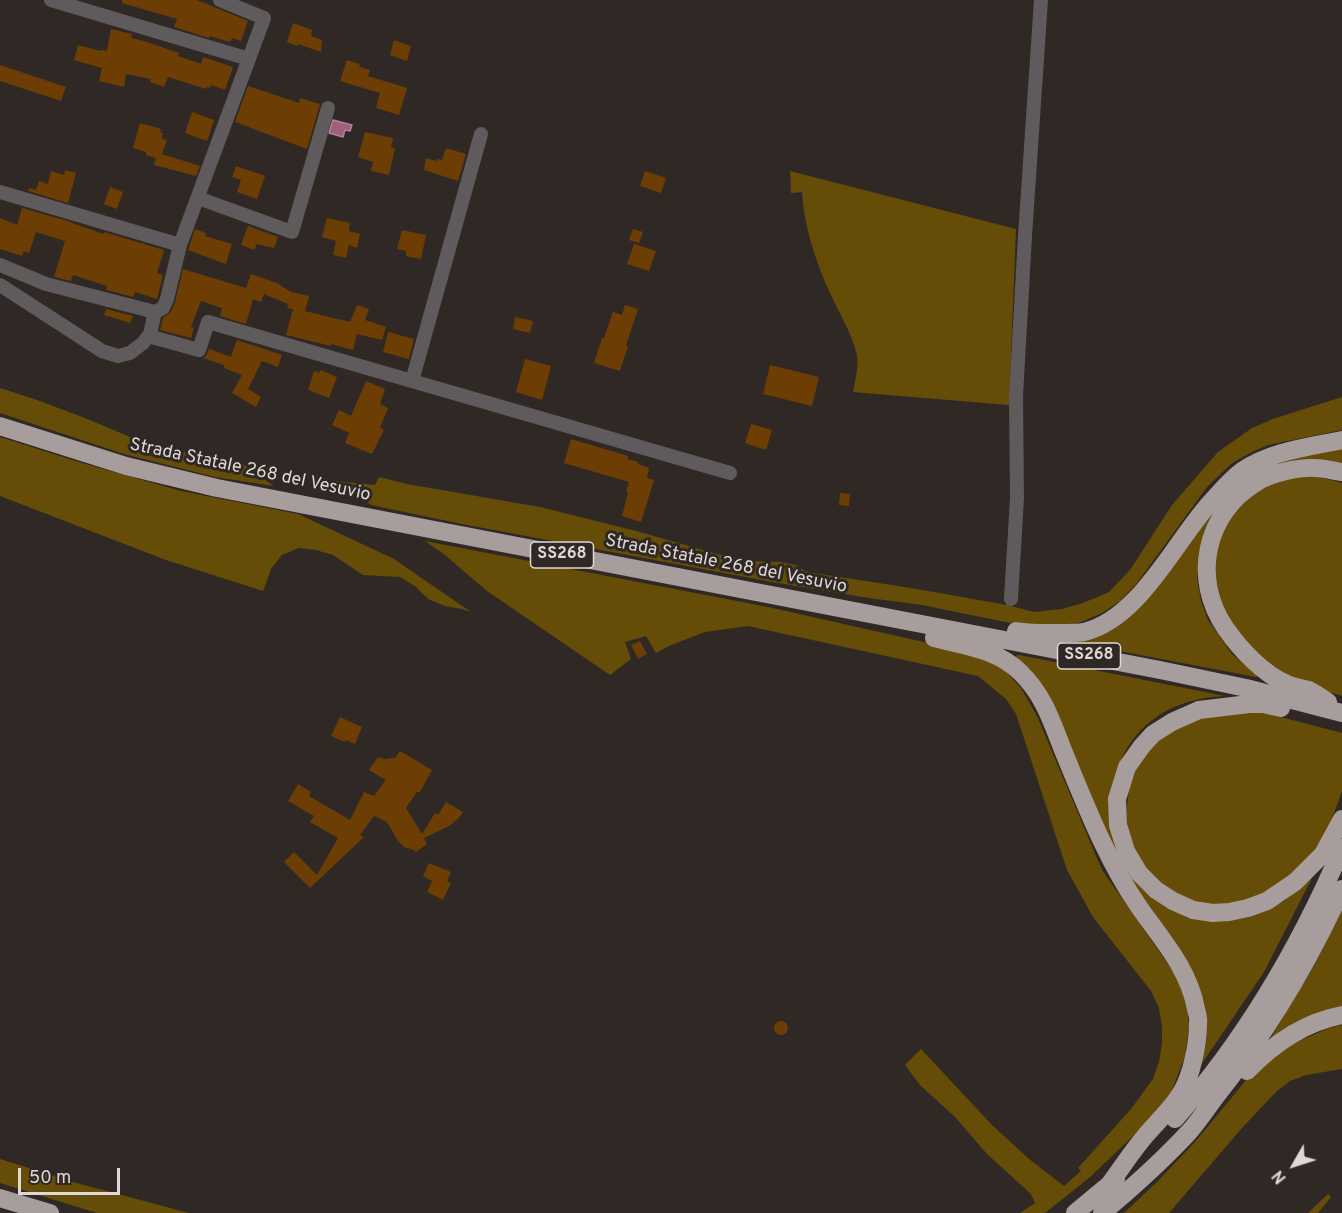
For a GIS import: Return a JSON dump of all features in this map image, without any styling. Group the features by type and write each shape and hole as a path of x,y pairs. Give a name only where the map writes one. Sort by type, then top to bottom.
{"highway":[{"name":"Strada Statale 268 del Vesuvio","path":"0,426 126,466 217,488 1171,672 1342,712"},
{"path":"882,616 940,619 1034,634 1083,632 1110,621 1136,600 1163,567 1201,513 1241,472 1260,460 1342,440"},
{"path":"1342,472 1314,468 1286,471 1259,481 1242,493 1223,513 1211,538 1206,571 1211,601 1224,627 1244,652 1266,671 1285,683 1311,691 1342,712"},
{"path":"838,608 894,627 982,649 1002,657 1019,671 1039,694 1048,711 1111,863 1185,973 1194,996 1199,1021 1192,1065 1182,1092 1145,1136 1108,1186"},
{"path":"1342,721 1327,720 1263,704 1199,710 1172,722 1153,734 1127,767 1117,799 1118,825 1126,851 1139,873 1156,890 1173,901 1193,910 1213,913 1248,908 1267,901 1295,882 1323,854 1342,819"},
{"path":"1075,1213 1108,1186 1150,1146 1177,1117 1223,1060 1276,979 1316,904 1342,848"},
{"path":"1102,1213 1190,1131 1237,1072 1307,960 1342,889"},
{"path":"1190,1131 1209,1117 1243,1075 1261,1057 1305,1028 1342,1015"},
{"path":"1114,1213 1154,1166"},
{"path":"0,1198 50,1213"}],"street":[{"path":"51,0 249,59"},
{"path":"0,265 46,284 155,312 163,308 180,245 264,18 220,0"},
{"path":"1011,599 1017,498 1016,396 1041,0"},
{"path":"198,198 292,232 328,108"},
{"path":"412,381 481,134"},
{"path":"0,192 180,245"},
{"path":"0,285 102,351 118,356 130,352 143,343 148,336 155,312"},
{"path":"148,336 199,350 208,322 730,473"}],"shaded area":[{"path":"333,120 352,125 350,131 345,130 343,137 329,133"},
{"path":"790,171 1016,229 1009,405 853,392 858,364 855,347 819,267 805,217 802,192 791,193"},
{"path":"0,388 85,418 149,445 237,460 274,486 215,477 124,454 0,413"},
{"path":"1342,397 1342,430 1268,445 1232,463 1207,487 1137,583 1120,601 1104,612 1071,625 1015,624 922,605 772,582 462,524 371,505 336,481 375,485 379,477 540,507 717,554 753,561 780,562 796,565 807,572 911,588 1034,612 1062,609 1109,592 1130,570 1172,505 1218,452 1252,428"},
{"path":"0,437 181,491 298,514 394,559 471,612 428,599 415,586 400,577 363,575 333,555 316,550 299,548 282,555 271,569 263,591 166,560 0,496"},
{"path":"1342,445 1342,466 1303,461 1265,467 1200,554 1197,578 1201,601 1208,620 1232,654 1257,675 1256,677 1072,642 1089,636 1199,523 1262,465"},
{"path":"1307,476 1342,483 1342,696 1303,684 1255,654 1229,622 1216,591 1215,548 1226,521 1255,492 1280,480"},
{"path":"425,541 768,607 964,651 1002,667 1021,688 1037,716 1102,870 1175,974 1187,1000 1189,1027 1185,1056 1172,1090 1150,1120 1089,1178 1045,1213 1020,1213 1035,1203 1031,1194 987,1154 955,1117 920,1085 905,1065 921,1049 992,1125 1029,1159 1064,1186 1081,1171 1078,1168 1131,1109 1153,1079 1159,1062 1162,1026 1159,1008 1151,991 1093,917 1067,870 1016,714 1006,699 978,676 748,626 705,632 656,653 646,636 625,642 631,659 610,675 487,591"},
{"path":"1015,656 1225,696 1179,705 1160,715 1130,743 1120,762 1113,784 1110,808 1158,899 1187,918 1219,922 1250,917 1283,902 1312,878 1264,972 1201,1065 1200,991 1196,978 1183,954 1122,869 1028,669"},
{"path":"1254,710 1342,733 1342,791 1327,832 1312,854 1290,876 1268,893 1229,905 1188,900 1164,886 1145,867 1137,855 1126,815 1133,775 1139,762 1156,741 1191,720"},
{"path":"1342,910 1342,1006 1304,1019 1270,1039 1315,964"},
{"path":"1342,1025 1342,1069 1306,1075 1290,1081 1276,1092 1169,1213 1124,1213 1195,1142 1247,1079 1292,1044 1329,1028"},
{"path":"0,1159 73,1182 189,1213 97,1213 0,1183"},
{"path":"1328,1194 1331,1197 1318,1213 1308,1213"}],"building":[{"path":"122,0 197,0 248,21 241,41 232,38 230,42 174,27 177,19 122,3"},
{"path":"293,23 312,30 311,36 322,40 321,52 287,42"},
{"path":"111,29 132,34 131,38 179,53 178,56 201,64 203,57 233,67 225,90 211,85 206,89 168,77 164,87 150,82 151,79 126,74 124,87 99,81 102,68 74,60 78,45 107,51"},
{"path":"394,40 411,46 407,61 390,55"},
{"path":"347,60 370,70 368,76 407,88 399,115 376,108 380,93 340,81"},
{"path":"0,65 66,87 61,101 0,81"},
{"path":"248,86 299,103 300,98 320,104 307,149 235,122"},
{"path":"192,112 214,120 207,141 185,133"},
{"path":"140,123 161,129 162,139 167,140 162,154 200,166 196,176 154,165 156,158 133,148"},
{"path":"365,132 393,138 391,148 395,148 389,175 371,171 373,162 358,157"},
{"path":"446,148 466,154 458,181 424,170 426,158 442,160"},
{"path":"236,166 265,176 257,199 237,192 241,180 232,177"},
{"path":"65,170 76,173 68,203 28,191 29,188 36,190 39,181 48,184 51,171 64,175"},
{"path":"645,171 666,178 661,193 640,186"},
{"path":"110,187 123,192 117,209 104,204"},
{"path":"22,208 103,234 104,232 164,250 157,273 163,275 157,299 135,292 133,297 106,290 107,286 73,275 71,281 54,277 65,241 36,232 29,253 24,251 22,256 0,249 0,218 17,225"},
{"path":"327,218 350,223 349,231 360,234 357,248 349,245 346,258 333,255 336,241 322,237"},
{"path":"248,226 278,237 274,248 257,244 254,250 241,245"},
{"path":"195,229 206,233 205,236 232,244 226,264 188,250"},
{"path":"633,229 643,232 639,243 629,240"},
{"path":"402,230 426,235 421,259 406,256 406,251 397,249"},
{"path":"634,244 656,251 649,271 627,264"},
{"path":"183,269 246,288 251,274 277,283 291,292 309,296 305,311 350,322 357,305 369,309 365,320 386,327 382,340 357,334 353,350 286,335 293,309 287,308 288,304 264,294 261,302 253,299 246,324 220,316 222,308 201,301 191,327 194,328 191,338 160,330 163,318 171,312 175,302"},
{"path":"625,305 638,309 620,371 594,363 613,312 622,315"},
{"path":"106,309 133,316 130,323 104,315"},
{"path":"515,317 533,321 530,333 513,329"},
{"path":"388,332 414,339 409,359 383,352"},
{"path":"237,340 282,355 278,367 262,361 248,389 261,397 256,407 232,393 242,375 224,368 224,365 203,358 209,349 231,357"},
{"path":"525,359 551,366 542,400 516,392"},
{"path":"770,365 819,377 812,406 763,394"},
{"path":"321,370 337,377 329,398 308,390 314,371 319,373"},
{"path":"366,381 385,389 380,404 388,408 380,428 384,430 372,454 345,443 349,433 332,425 339,410 351,416"},
{"path":"751,424 772,430 766,450 745,443"},
{"path":"571,439 628,456 627,459 649,468 647,478 654,480 641,522 622,516 629,482 564,463"},
{"path":"840,493 850,494 849,506 839,505"},
{"path":"640,641 647,654 638,659 631,645"},
{"path":"340,717 362,727 355,744 331,736"},
{"path":"400,751 432,770 420,792 417,792 406,808 422,834 435,813 438,815 446,802 463,812 449,826 424,838 427,844 416,852 404,847 387,822 374,816 360,835 364,837 310,888 284,862 294,852 317,875 338,838 310,822 314,816 288,801 298,784 311,792 309,796 350,820 364,792 374,796 386,780 369,770 378,757 395,758"},
{"path":"429,863 451,872 447,881 451,883 443,900 427,892 432,881 423,876"},
{"path":"781,1021 786,1023 788,1028 786,1033 781,1035 776,1033 774,1028 776,1023"}]}
